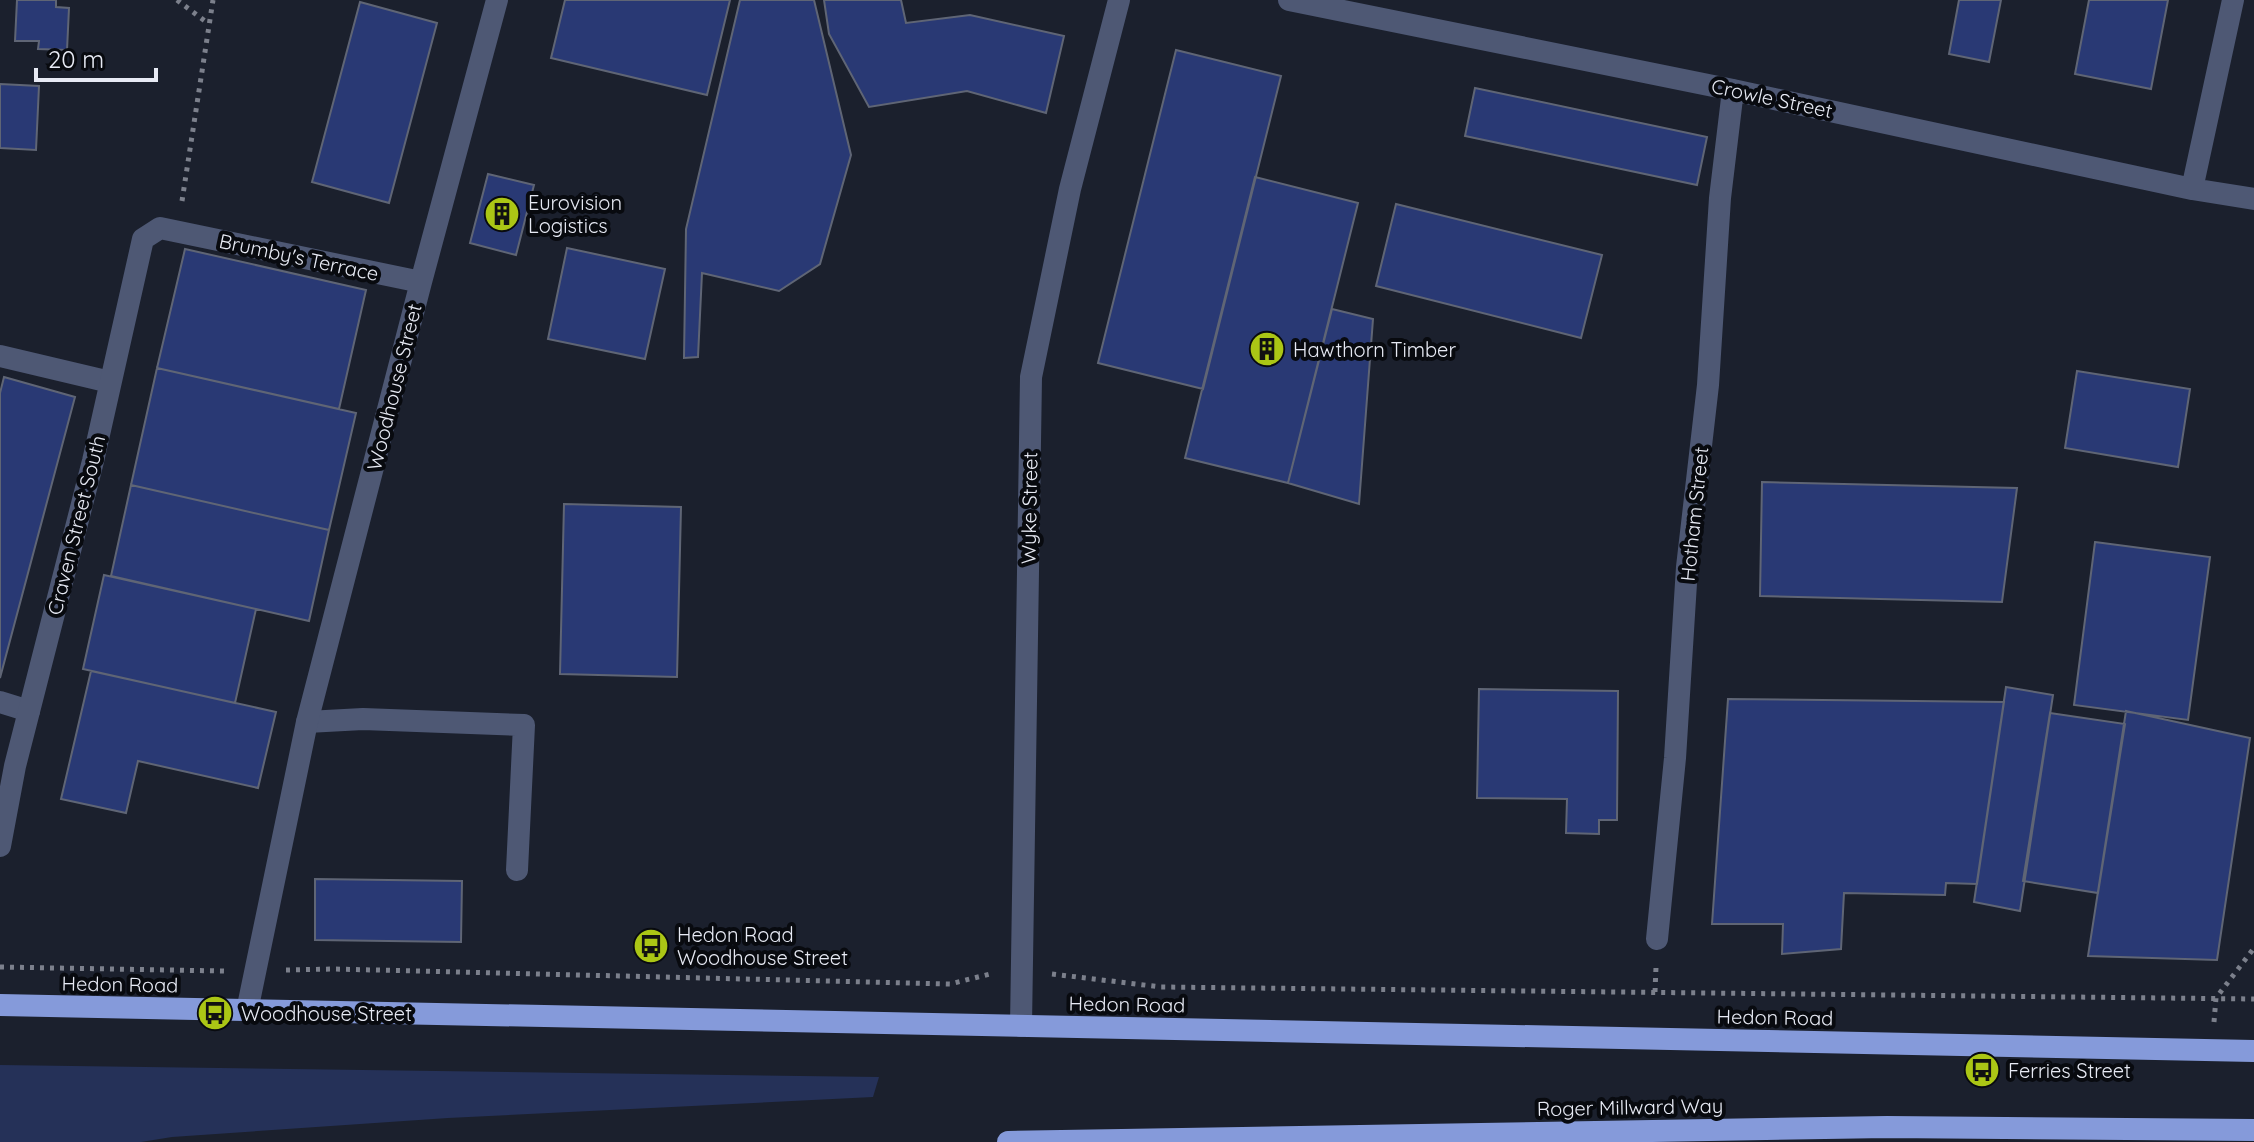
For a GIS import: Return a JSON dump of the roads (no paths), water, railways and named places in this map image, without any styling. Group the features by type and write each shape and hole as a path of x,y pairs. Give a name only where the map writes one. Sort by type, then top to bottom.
{"highway":[{"name":"Hedon Road","path":"0,1005 2254,1051"},
{"name":"Roger Millward Way","path":"1008,1142 1887,1127 2254,1130"}],"street":[{"name":"Woodhouse Street","path":"247,1011 307,722 497,0"},
{"name":"Wyke Street","path":"1021,1026 1031,377 1070,189 1119,0"},
{"name":"Crowle Street","path":"1289,0 1733,90 2192,189 2254,199"},
{"path":"2192,189 2233,0"},
{"name":"Hotham Street","path":"1657,939 1675,758 1687,567 1708,385 1720,198 1733,90"},
{"name":"Craven Street South","path":"0,846 8,766 29,711 93,461 143,239 160,228 177,231"},
{"name":"Brumby's Terrace","path":"177,231 421,282"},
{"path":"0,356 110,382"},
{"path":"0,702 29,711"},
{"path":"307,722 363,719 524,725 517,870"}],"place":[{"name":"Eurovision Logistics","path":"502,214"},
{"name":"Hawthorn Timber","path":"1267,349"},
{"name":"Hedon Road Woodhouse Street","path":"651,946"},
{"name":"Woodhouse Street","path":"215,1013"},
{"name":"Ferries Street","path":"1982,1070"}]}
